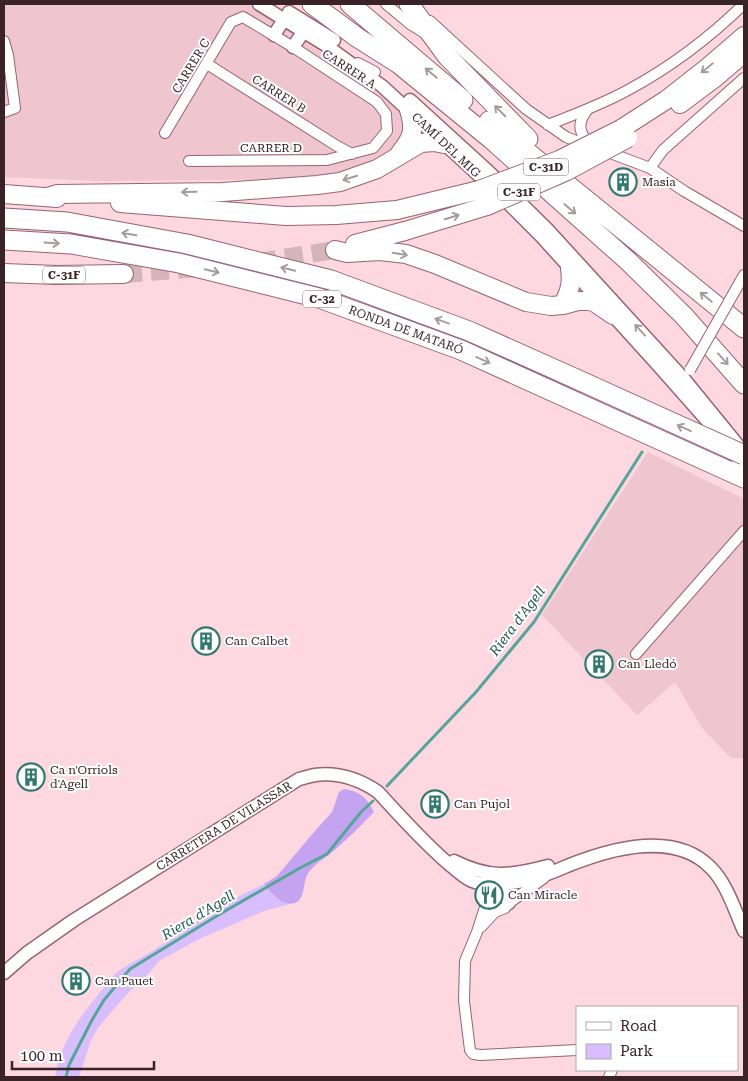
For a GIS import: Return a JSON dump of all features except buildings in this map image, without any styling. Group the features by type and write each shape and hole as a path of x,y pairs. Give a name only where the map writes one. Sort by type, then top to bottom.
{"highway":[{"path":"312,4 358,38 399,64"},
{"name":"C-31D","path":"328,4 491,139 628,261 684,316 744,384"},
{"name":"C-31D","path":"350,4 457,95 744,328"},
{"path":"409,4 455,66 582,197"},
{"name":"C-31F","path":"563,305 551,306 526,302 406,254 380,251 347,253 335,250 487,206 567,171 624,133 744,36"},
{"name":"C-31F","path":"4,194 286,216 336,215 397,210 479,190 624,133 688,98 744,53"},
{"path":"395,159 409,142 413,133 409,110"},
{"path":"46,197 56,194 223,192 317,185 356,177 377,169 421,143 434,142 444,144"},
{"name":"RONDA DE MATARÓ","path":"4,218 67,222 186,244 331,280 469,332 744,455"},
{"name":"RONDA DE MATARÓ","path":"4,240 71,244 180,263 319,298 461,350 744,478"},
{"path":"563,305 572,281 570,268"},
{"name":"C-31F","path":"4,273 56,275 124,274"},
{"path":"563,305 578,301 594,302 613,315"}],"street":[{"name":"CAMÍ DEL MIG","path":"259,4 285,18 375,80 498,193 570,268 657,364 699,411 744,467"},
{"name":"CAMÍ DEL MIG","path":"266,4 282,13 285,18"},
{"name":"CAMÍ DEL MIG","path":"275,4 333,40 375,72 434,121 547,229 687,374 744,455"},
{"path":"386,4 410,24 465,53"},
{"path":"409,4 506,92 548,125 576,142 618,155 650,168 684,191 744,226"},
{"path":"548,125 627,91 654,76 702,42 744,4"},
{"name":"CARRER A","path":"243,17 377,102 386,114 387,131 373,148 352,154"},
{"name":"CARRER C","path":"165,133 231,22 243,17"},
{"path":"274,35 285,18"},
{"name":"CAMÍ DEL MIG","path":"304,31 308,28 364,67 375,72"},
{"path":"293,47 304,31"},
{"path":"4,41 8,55 14,108 4,112"},
{"name":"CARRER B","path":"207,64 352,154"},
{"path":"650,168 663,150 744,78"},
{"path":"588,109 580,118 580,129 591,147"},
{"path":"334,158 337,146"},
{"name":"CARRER D","path":"189,161 326,160 352,154"},
{"path":"687,374 742,278"},
{"name":"CAMÍ DEL MIG","path":"657,364 676,378 687,374"},
{"name":"CAMÍ DEL MIG","path":"687,374 684,387 699,411"},
{"path":"636,654 744,531"},
{"name":"CARRETERA DE VILASSAR","path":"4,973 27,953 74,920 299,779 314,775 332,774 345,776 368,785 378,792 431,849 466,878 486,889"},
{"path":"486,889 512,884 549,870 636,846 660,846 680,850 695,856 710,867 721,881 744,932"},
{"path":"431,849 479,872 505,875 549,870"},
{"path":"458,863 486,889 490,906 495,910 504,906"},
{"path":"477,932 504,906 549,870"},
{"path":"486,889 502,888 504,906"},
{"path":"486,889 477,932 465,960 464,1001 470,1050 473,1054 481,1056 576,1050"}],"shaded area":[{"path":"4,4 247,4 373,89 401,113 406,127 395,150 368,164 334,175 302,179 99,181 4,177"},
{"path":"648,452 744,499 744,758 731,758 702,728 675,682 637,715 542,615"},
{"path":"344,789 354,791 362,796 374,812 343,843 312,868 307,876 301,898 298,901 290,904 281,901 264,884 277,876 332,812 339,792"}],"green space":[{"path":"264,884 276,898 290,904 264,911 199,939 159,961 98,1028 91,1040 79,1077 55,1077 63,1048 77,1022 114,975 221,905"}],"waterway":[{"name":"Riera d'Agell","path":"387,786 476,692 534,622 642,452"},
{"name":"Riera d'Agell","path":"66,1077 69,1065 92,1020 104,1000 130,969 220,914 327,854 361,812 373,801"}],"tunnel":[{"path":"124,274 238,265 335,250"}],"place":[{"name":"Masia","path":"623,182"},
{"name":"Can Calbet","path":"206,641"},
{"name":"Can Lledó","path":"599,664"},
{"name":"Ca n'Orriols d'Agell","path":"31,777"},
{"name":"Can Pujol","path":"435,804"},
{"name":"Can Miracle","path":"489,895"},
{"name":"Can Pauet","path":"76,981"}]}
